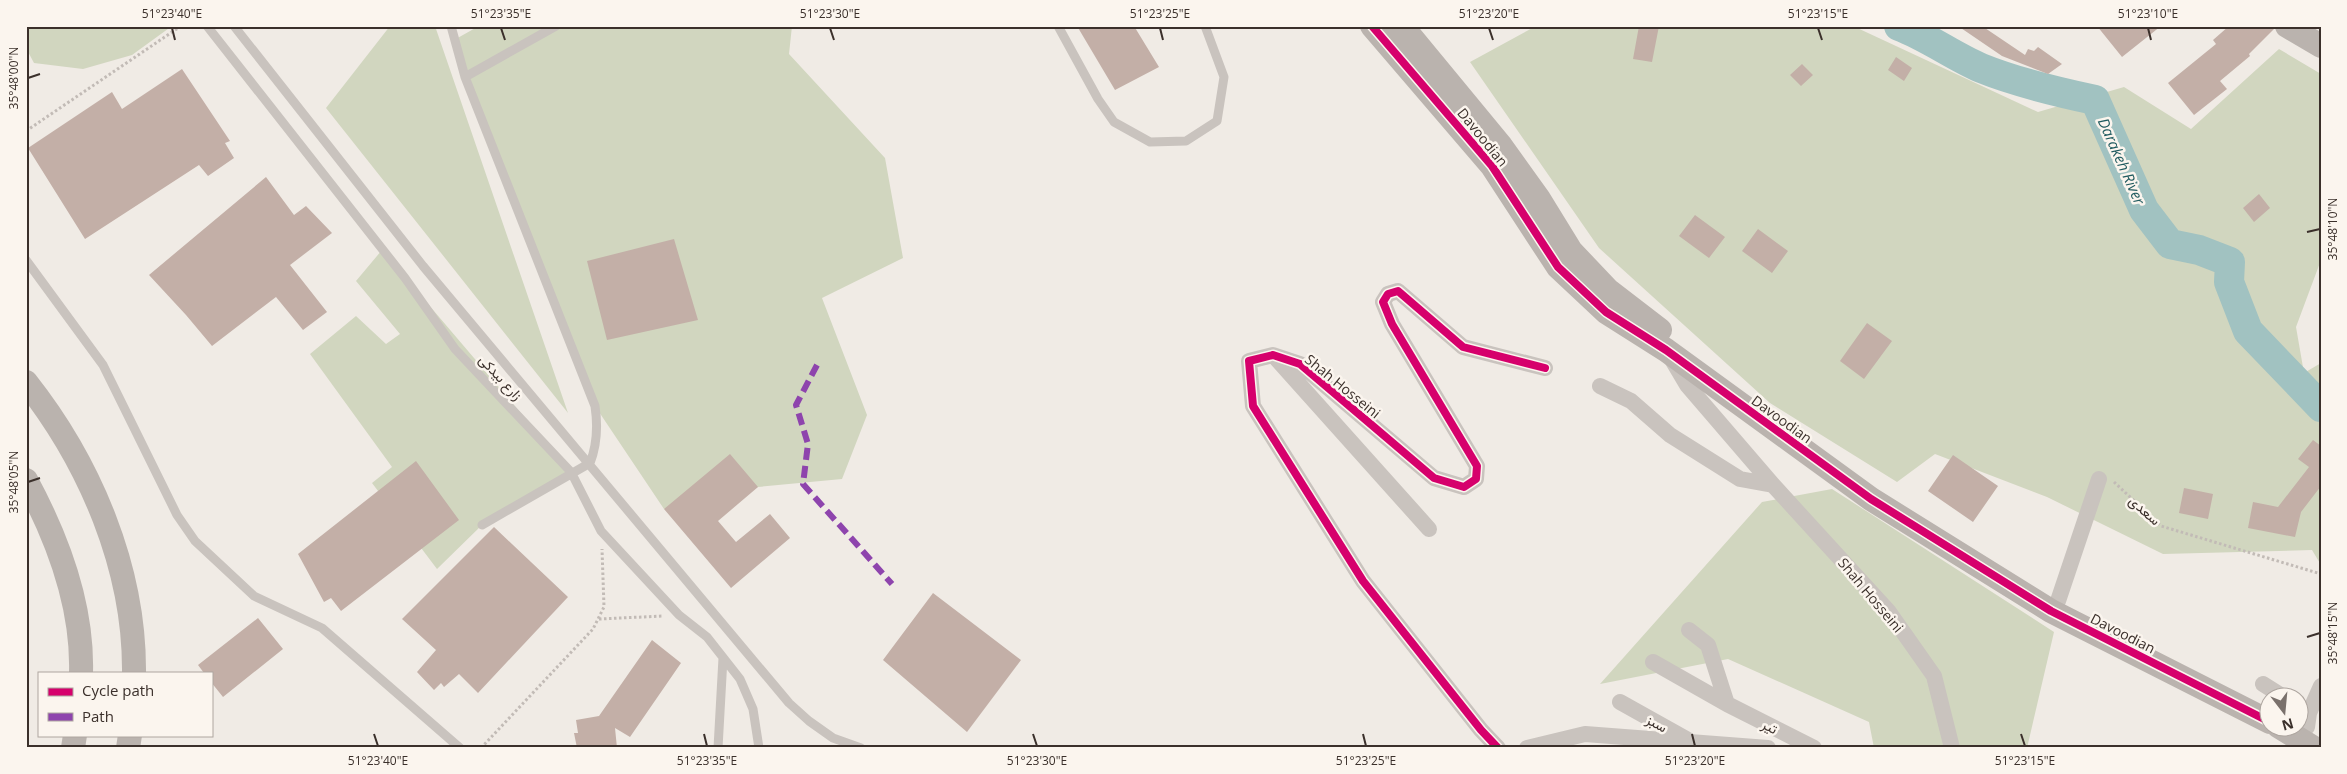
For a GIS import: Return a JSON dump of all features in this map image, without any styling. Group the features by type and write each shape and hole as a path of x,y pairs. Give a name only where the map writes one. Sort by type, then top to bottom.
{"street":[{"name":"Davoodian","path":"1372,26 1492,166 1558,266 1606,312 1669,344 1875,491 2058,601 2157,655 2260,704"},
{"name":"Davoodian","path":"1402,26 1501,146 1539,199 1571,251 1608,290 1669,344 1871,500 2051,611 2260,717"},
{"path":"2287,26 2321,46"},
{"name":"Shah Hosseini","path":"1273,355 1300,364 1434,478 1464,487 1476,479 1477,466 1392,324 1384,302 1388,294 1398,291 1463,347 1545,368"},
{"name":"Shah Hosseini","path":"1669,344 1687,385 1773,486 1889,612 1934,676 1952,748"},
{"path":"1429,529 1273,355 1249,361 1253,406 1376,600 1480,730 1498,748"},
{"path":"26,382 62,433 84,473 114,544 123,579 129,616 134,672"},
{"path":"1600,386 1631,400 1670,435 1740,479 1773,486"},
{"path":"2058,601 2099,479"},
{"path":"26,480 44,515 73,599 79,636 80,672"},
{"path":"1689,630 1708,645 1727,704"},
{"name":"تیر","path":"1653,662 1727,704 1814,748"},
{"path":"2310,722 2321,686"},
{"name":"سبز","path":"1620,702 1695,744"},
{"path":"1527,748 1585,734 1695,744 1768,748"}],"lane":[{"name":"زارع بیدکی","path":"207,26 405,278 455,349 571,472 601,530 679,615 707,637 740,679 753,709 759,748"},
{"name":"زارع بیدکی","path":"234,26 423,266 790,703 809,721 833,738 861,748"},
{"path":"451,26 465,77 595,406 595,451 590,463 571,472 482,525"},
{"path":"465,77 556,26"},
{"path":"1058,26 1098,99 1114,122 1150,142 1186,141 1217,121 1224,77 1205,26"},
{"path":"26,260 103,365 177,515 195,541 254,596 322,628 460,748"},
{"path":"718,748 722,658"}],"path":[{"path":"26,131 181,26"},
{"path":"481,748 593,629 599,619 604,607 601,530"},
{"path":"599,619 679,615"}],"green space":[{"path":"26,26 172,26 132,55 83,69 34,63 26,48"},
{"path":"390,26 435,26 568,413 326,108"},
{"path":"479,26 792,26 789,54 885,158 903,258 822,298 867,415 842,479 758,487 664,509 595,406 454,40"},
{"path":"1536,26 1853,26 2038,112 2124,87 2191,129 2279,49 2321,74 2321,260 2296,327 2304,373 2321,363 2321,565 2312,550 2163,554 2047,497 1935,454 1897,482 1770,403 1599,248 1470,62"},
{"path":"382,250 571,472 482,525 437,569 372,483 392,467 310,354 356,316 386,344 400,334 356,281"},
{"path":"1832,489 2054,632 2027,748 1874,748 1869,722 1728,659 1600,684 1762,502"}],"building":[{"path":"1077,26 1134,26 1159,67 1115,90"},
{"path":"1639,26 1659,26 1652,62 1633,59"},
{"path":"1958,26 1982,26 2025,55 2028,49 2034,51 2038,47 2062,64 2048,74 2002,56"},
{"path":"2097,26 2161,26 2122,57"},
{"path":"2229,26 2273,26 2274,29 2249,54 2250,56 2220,81 2227,89 2194,115 2168,83 2216,44 2213,40"},
{"path":"1896,57 1912,68 1904,81 1888,70"},
{"path":"1802,64 1813,75 1801,86 1790,75"},
{"path":"182,69 230,141 225,143 234,158 208,176 199,165 85,239 28,148 112,92 122,109"},
{"path":"266,177 294,215 306,206 332,233 290,265 327,312 303,330 276,297 212,346 149,275"},
{"path":"2259,194 2270,208 2254,222 2243,208"},
{"path":"1695,215 1725,237 1709,258 1679,236"},
{"path":"1758,229 1788,251 1772,273 1742,251"},
{"path":"674,239 698,320 607,340 587,261"},
{"path":"1867,323 1892,341 1864,379 1840,361"},
{"path":"2313,440 2321,446 2321,486 2301,512 2295,537 2248,528 2253,502 2278,507 2309,467 2298,459"},
{"path":"730,454 758,487 718,521 736,542 770,514 790,538 731,588 664,509"},
{"path":"1953,455 1998,486 1973,522 1928,491"},
{"path":"416,461 459,520 341,611 331,598 324,602 298,554"},
{"path":"2184,488 2213,494 2208,519 2179,513"},
{"path":"494,527 568,597 478,693 459,674 444,687 441,683 434,690 417,672 436,650 402,619"},
{"path":"933,593 1021,660 967,732 883,660"},
{"path":"258,618 283,649 223,697 212,683 212,672 203,672 198,665"},
{"path":"652,640 681,663 630,737 615,728 617,748 577,748 574,733 578,733 576,720 599,716"}],"waterway":[{"name":"Darakeh River","path":"1899,26 1981,68 2038,87 2095,100 2144,210 2170,244 2199,250 2230,262 2229,282 2248,331 2321,407"}],"marked path":[{"path":"817,365 796,405 808,444 803,484 892,584"}],"cycle path":[{"path":"1372,26 1492,166 1558,267 1606,312 1666,350 1871,499 2051,611 2260,717"},
{"path":"1498,748 1481,730 1363,581 1253,406 1249,361 1273,355 1300,364 1434,478 1464,487 1476,479 1477,466 1392,324 1383,302 1388,294 1398,291 1463,347 1545,368"}]}
